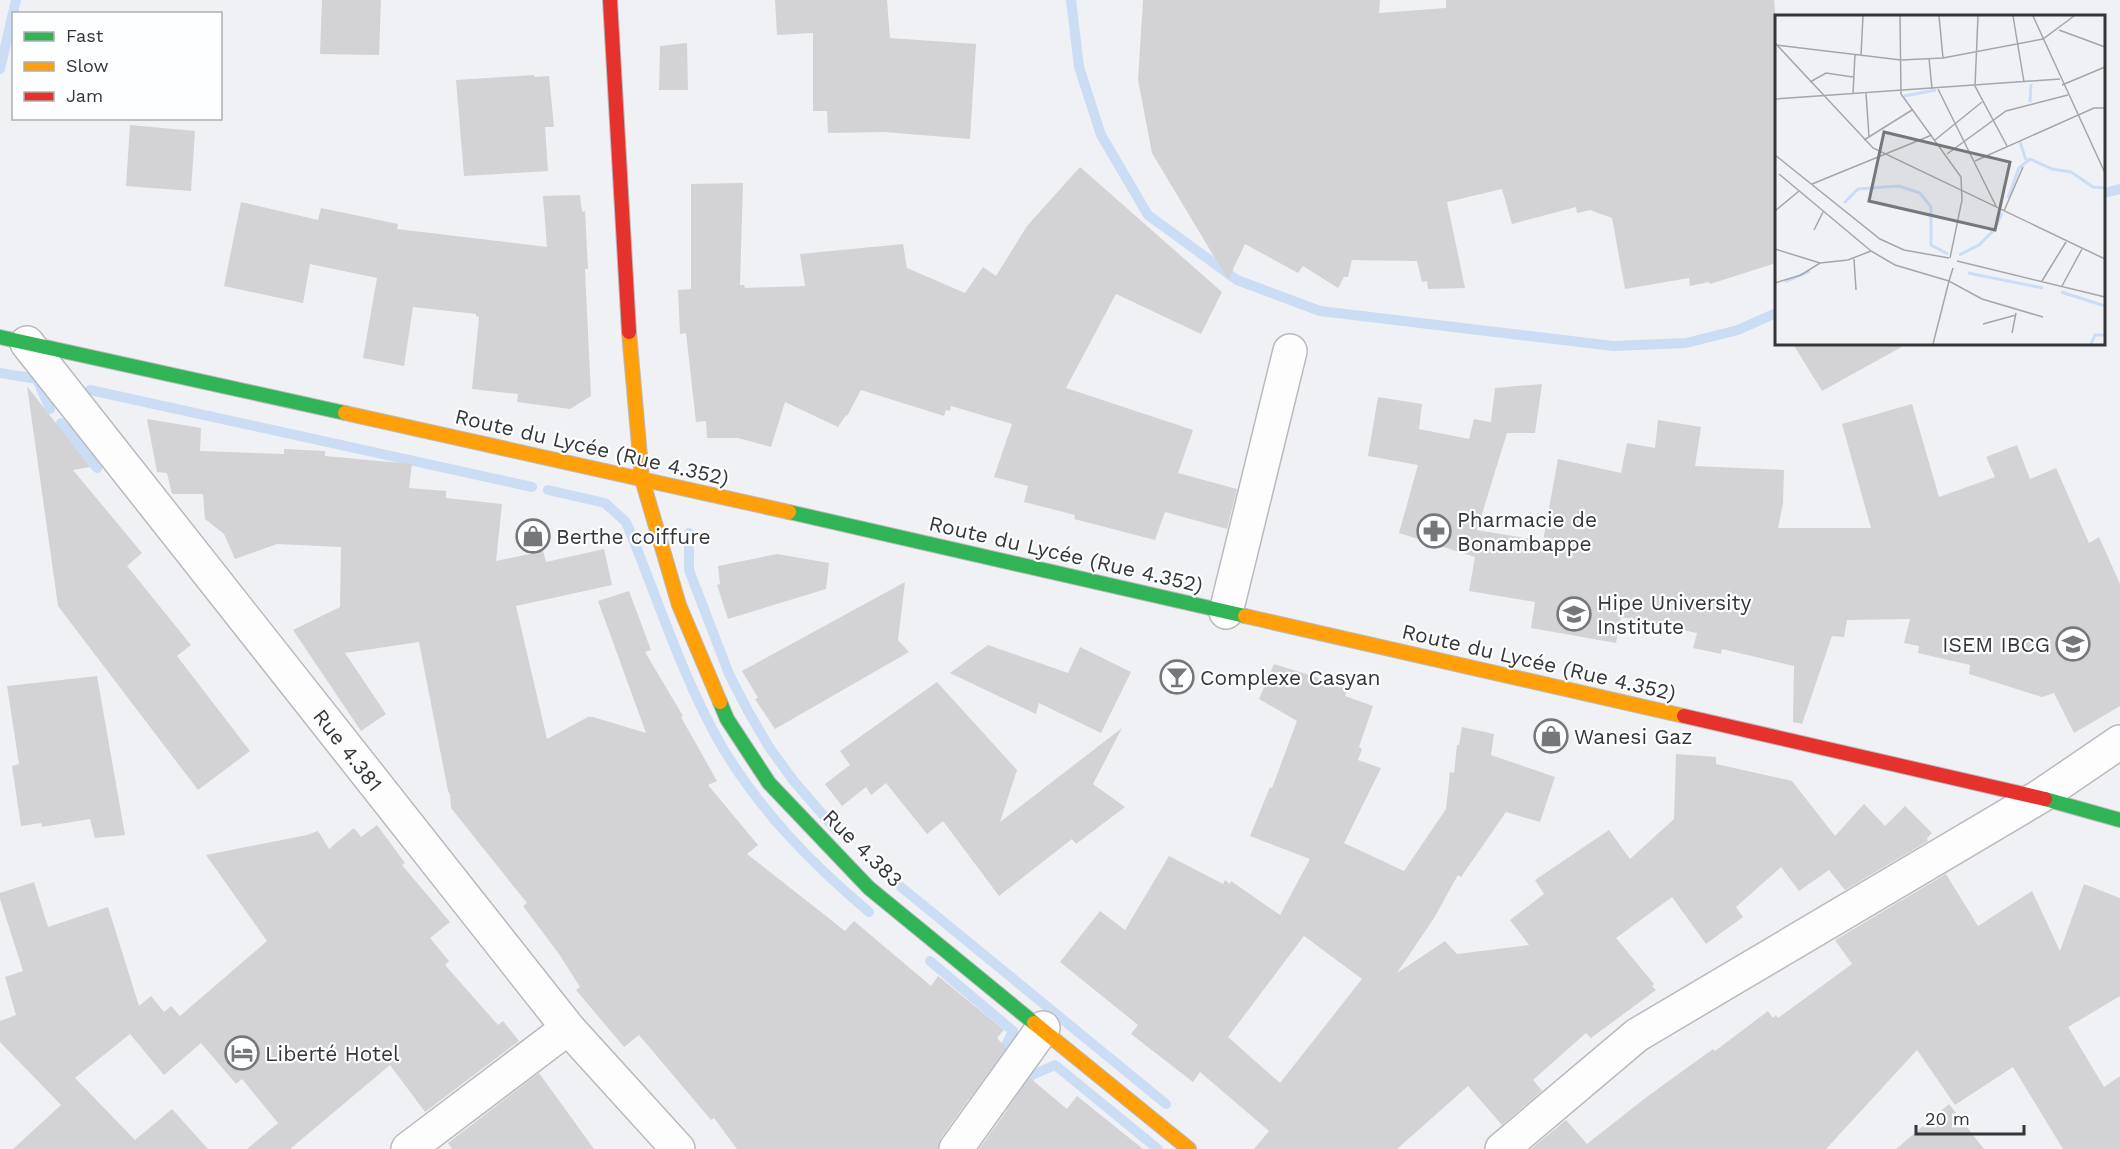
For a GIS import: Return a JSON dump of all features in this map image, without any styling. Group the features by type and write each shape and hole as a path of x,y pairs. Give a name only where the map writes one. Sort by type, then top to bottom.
{"main road":[{"name":"Rue 4.383","path":"610,0 630,361 642,479 683,615 727,719 769,783 869,888 1189,1149"},
{"name":"Route du Lycée (Rue 4.352)","path":"14,340 642,479 2038,797 2120,820"}],"street":[{"name":"Rue 4.381","path":"14,340 568,1028 678,1149"},
{"path":"1226,612 1290,351"},
{"path":"1502,1149 1637,1035 2038,797 2120,742"},
{"path":"408,1149 568,1028"},
{"path":"956,1149 1043,1028"}],"building":[{"path":"322,0 381,0 379,55 320,54"},
{"path":"775,0 887,0 890,38 976,44 970,139 884,132 828,133 827,111 813,111 813,33 777,35"},
{"path":"1143,0 1380,0 1379,13 1446,8 1446,0 1774,0 1775,263 1710,284 1709,282 1690,286 1689,278 1625,289 1612,218 1590,210 1577,213 1576,207 1512,224 1502,189 1447,202 1465,288 1428,289 1427,281 1422,282 1417,261 1352,260 1348,277 1344,277 1338,288 1303,266 1298,273 1245,244 1228,280 1152,153 1138,80"},
{"path":"687,43 688,90 659,90 660,46"},
{"path":"534,75 534,77 549,76 554,127 545,127 548,171 464,176 456,80"},
{"path":"130,125 195,131 191,191 126,186"},
{"path":"1080,167 1222,292 1201,334 1116,294 1066,388 1193,430 1178,473 1237,489 1227,529 1165,512 1155,540 1074,519 1075,515 1024,502 1028,486 994,477 1012,424 951,406 950,411 946,410 944,416 861,390 847,416 838,427 785,402 771,447 738,438 707,438 706,421 696,422 686,333 680,334 678,290 691,289 691,184 743,183 740,285 744,285 745,288 805,286 800,254 903,244 907,268 965,293 983,267 996,276 1027,226"},
{"path":"580,195 582,212 585,211 588,269 585,269 591,396 570,409 517,402 518,394 472,389 479,317 476,314 413,307 404,366 363,358 377,278 310,264 303,303 224,286 241,202 318,220 321,208 398,224 397,229 547,247 543,196"},
{"path":"1794,345 1905,345 1822,391"},
{"path":"1542,384 1535,433 1507,433 1477,530 1543,541 1558,459 1621,473 1627,443 1655,448 1658,420 1701,427 1695,466 1784,470 1783,503 1778,528 1871,528 1842,424 1912,404 1939,497 1995,477 1986,457 2017,445 2030,479 2056,468 2089,543 2099,537 2120,584 2120,706 2074,733 2054,693 2042,697 1969,674 1970,665 1918,653 1919,646 1904,643 1910,619 1847,620 1844,637 1832,636 1802,724 1793,722 1794,666 1722,649 1721,654 1693,648 1697,633 1621,617 1616,643 1531,628 1535,602 1469,591 1475,557 1399,533 1418,465 1368,456 1378,397 1422,404 1419,429 1469,439 1474,419 1491,422 1495,388"},
{"path":"27,386 90,467 73,470 142,553 127,566 191,645 177,656 250,751 198,790 58,606"},
{"path":"147,419 201,428 200,451 284,454 284,449 325,451 325,456 412,464 409,488 446,491 446,498 502,504 496,561 543,551 546,562 604,549 612,585 516,606 547,739 588,717 646,733 598,601 629,591 651,650 645,652 683,716 681,717 717,781 708,785 758,845 747,854 845,931 854,921 931,986 938,976 1004,1030 997,1038 1006,1048 941,1138 938,1149 737,1149 714,1118 711,1120 639,1035 624,1047 576,990 580,987 559,954 523,906 527,903 451,808 419,642 345,653 386,714 361,731 293,630 340,607 341,547 277,544 235,559 224,534 205,519 203,494 172,494 167,473 157,472"},
{"path":"777,554 829,563 826,589 728,619 717,585 720,584 718,566"},
{"path":"905,582 898,640 909,652 775,729 755,699 758,698 742,671"},
{"path":"988,645 1068,673 1080,647 1131,672 1101,733 1039,703 1036,714 950,673"},
{"path":"1274,664 1348,687 1345,696 1373,706 1359,747 1362,749 1358,760 1381,768 1344,843 1404,871 1446,809 1450,772 1454,773 1457,745 1459,745 1462,727 1494,734 1491,755 1555,777 1540,822 1506,812 1461,877 1458,875 1434,918 1397,973 1445,941 1457,954 1529,945 1510,920 1544,894 1535,880 1609,830 1630,859 1674,819 1676,754 1716,757 1716,764 1792,781 1835,836 1864,804 1885,826 1905,806 1932,833 1927,838 1928,841 1845,890 1829,870 1799,891 1781,867 1736,907 1743,917 1706,944 1672,897 1616,938 1654,984 1652,986 1656,990 1591,1038 1586,1033 1533,1080 1542,1091 1502,1125 1468,1086 1397,1149 1254,1149 1269,1131 1200,1072 1193,1082 1131,1034 1138,1025 1060,962 1100,911 1125,930 1169,856 1223,884 1225,880 1230,884 1231,881 1280,915 1310,859 1250,836 1270,787 1272,788 1297,721 1259,699","holes":["1304,936 1362,979 1280,1083 1228,1037"]},
{"path":"97,676 125,835 95,838 90,819 42,827 41,823 21,826 12,766 19,764 7,686"},
{"path":"937,682 1017,770 1000,822 1122,728 1093,784 1125,807 1076,844 1072,839 999,896 943,821 927,834 886,783 871,795 866,787 842,806 825,784 850,765 840,751"},
{"path":"377,825 405,863 402,865 450,922 430,938 449,961 445,965 498,1025 503,1021 519,1041 425,1112 390,1065 290,1149 247,1149 278,1123 242,1079 236,1084 201,1043 164,1075 130,1034 75,1078 135,1140 172,1109 208,1149 13,1149 61,1105 0,1042 0,1021 16,1015 5,977 23,971 0,893 34,882 48,927 108,907 139,1006 151,996 164,1012 171,1006 180,1016 267,941 206,855 318,831 329,849 354,828 361,837"},
{"path":"1946,874 1978,926 2032,891 2060,951 2084,884 2120,898 2120,996 2068,1027 2104,1087 2120,1076 2120,1149 2063,1149 2013,1067 1955,1105 1917,1050 1826,1149 1531,1149 1566,1120 1587,1144 1648,1096 1713,1049 1715,1051 1768,1011 1773,1018 1776,1015 1778,1018 1852,964 1835,940"},
{"path":"539,1073 594,1149 452,1149 448,1143"},
{"path":"1030,1078 1067,1109 1077,1096 1143,1149 979,1149"},
{"path":"1949,1104 1984,1149 1896,1149"}],"waterway":[{"path":"13,12 16,0"},
{"path":"1071,0 1079,67 1101,135 1148,215 1237,280 1320,311 1613,346 1686,343 1738,330 1775,313"},
{"path":"0,69 12,17"},
{"path":"2105,193 2120,189"},
{"path":"0,373 37,379 50,409"},
{"path":"90,390 532,487"},
{"path":"61,423 97,468"},
{"path":"548,490 605,503 626,522 682,663 721,745 753,792 788,835 827,875 869,912"},
{"path":"689,533 689,570 729,674 769,747 793,780 836,830"},
{"path":"901,887 1166,1104"},
{"path":"930,961 1013,1031 1002,1054 972,1096"},
{"path":"1007,1105 1032,1075 1055,1065 1158,1149"}],"traffic: fast":[{"path":"0,337 345,413"},
{"path":"789,512 1245,616"},
{"path":"720,702 727,719 769,783 869,888 1034,1023"},
{"path":"2045,799 2120,820"}],"traffic: slow":[{"path":"629,332 642,479 679,605 720,702"},
{"path":"345,413 789,512"},
{"path":"1245,616 1684,716"},
{"path":"1034,1023 1189,1149"}],"traffic: jam":[{"path":"610,0 629,332"},
{"path":"1684,716 2045,799"}],"place":[{"name":"Pharmacie de Bonambappe","path":"1434,531"},
{"name":"Berthe coiffure","path":"533,536"},
{"name":"Hipe University Institute","path":"1574,614"},
{"name":"ISEM IBCG","path":"2073,644"},
{"name":"Complexe Casyan","path":"1177,677"},
{"name":"Wanesi Gaz","path":"1551,736"},
{"name":"Liberté Hotel","path":"242,1053"}]}
